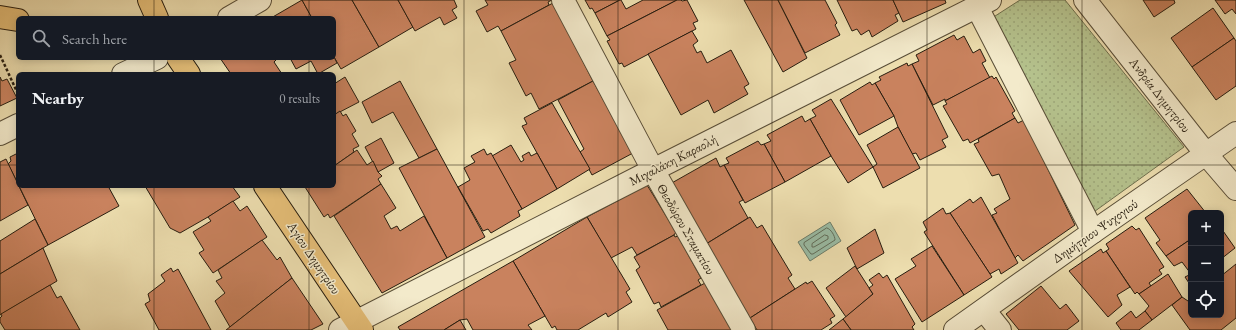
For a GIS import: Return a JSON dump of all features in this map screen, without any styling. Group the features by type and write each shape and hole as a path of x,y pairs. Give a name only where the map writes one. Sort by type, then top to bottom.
{"main road":[{"path":"149,0 156,16"},
{"path":"0,17 16,20"},
{"path":"179,60 187,72"},
{"name":"Αγίου Δημητρίου","path":"266,188 353,327"}],"street":[{"path":"232,16 260,0"},
{"name":"Θεοδώρου Σταματίου","path":"563,0 652,170 744,330"},
{"name":"Ανδρέα Δημητρίου","path":"1085,0 1206,154 1236,189"},
{"path":"984,4 1093,232"},
{"name":"Μιχαλάκη Καραολή","path":"353,327 652,170 984,4"},
{"path":"127,72 153,60"},
{"path":"0,134 16,126"},
{"name":"Δημήτριου Ψυχογιού","path":"955,330 1236,133"},
{"path":"984,310 1000,330"}],"path":[{"path":"0,55 16,90"}],"shaded area":[{"path":"1020,0 1065,0 1184,147 1091,214 992,18"}],"water":[{"path":"830,222 841,241 810,261 798,242"}],"building":[{"path":"302,0 311,16 274,16"},
{"path":"302,0 352,0 379,47 341,69 336,60 336,16 311,16"},
{"path":"352,0 398,0 413,27 379,47"},
{"path":"398,0 454,0 457,7 452,10 457,18 444,25 440,17 415,31"},
{"path":"485,0 552,0 548,2 549,5 501,31 498,26 487,32 476,11 488,5"},
{"path":"585,0 620,0 595,13 592,8 590,9"},
{"path":"620,0 626,9 643,0 677,0 607,36 595,13"},
{"path":"677,0 687,0 698,21 693,23 696,29 624,67 622,63 619,64 607,41 610,40 607,36"},
{"path":"744,0 778,0 807,58 783,72"},
{"path":"778,0 825,0 837,23 835,25 840,35 805,53"},
{"path":"837,0 893,0 899,13 895,15 898,21 872,37 869,30 861,35 857,29 852,31"},
{"path":"893,0 945,0 946,3 903,22"},
{"path":"1143,0 1174,0 1175,3 1154,17"},
{"path":"1215,0 1236,0 1236,14 1232,9 1225,14"},
{"path":"553,3 593,81 539,109 531,93 526,96 509,63 516,60 501,31"},
{"path":"1213,8 1234,38 1192,67 1171,38"},
{"path":"692,31 698,41 693,45 697,53 701,51 707,63 731,50 749,84 744,87 748,94 714,113 708,100 681,115 648,54"},
{"path":"954,35 957,40 964,36 973,53 980,49 986,61 982,63 990,78 945,101 945,99 933,105 912,64 919,61 916,55"},
{"path":"1234,38 1236,41 1236,86 1216,100 1192,67"},
{"path":"221,60 276,60 274,62 281,72 230,72"},
{"path":"291,60 336,60 337,63 321,72 317,72 311,61 296,69"},
{"path":"907,63 908,66 912,64 948,137 942,140 946,147 920,160 916,153 912,154 894,116 875,83 881,80 879,77"},
{"path":"992,76 994,79 996,77 1015,111 1012,113 1015,118 970,143 968,139 963,141 943,106 947,104 945,101"},
{"path":"0,77 2,81 7,79 16,98 0,106"},
{"path":"345,77 359,102 336,114 336,83"},
{"path":"400,81 437,149 419,158 393,112 372,123 362,102"},
{"path":"593,81 633,153 592,175 580,152 584,149 558,100"},
{"path":"870,82 872,85 875,83 894,116 859,135 840,100"},
{"path":"831,99 873,167 848,183 810,119 816,116 812,110"},
{"path":"552,103 590,169 557,189 522,126 527,124 524,118"},
{"path":"340,111 343,116 346,114 356,131 352,134 359,146 353,149 354,152 336,165 336,114"},
{"path":"802,116 805,122 810,119 831,156 785,182 764,144 771,141 767,135"},
{"path":"1015,118 1018,123 1024,120 1075,225 1023,261 1018,255 1015,258 992,215 997,213 994,209 1010,199 999,174 992,176 974,144 979,142 978,139"},
{"path":"898,127 920,168 883,188 873,167 877,164 867,145"},
{"path":"381,138 394,163 378,172 365,147"},
{"path":"758,141 761,145 764,144 785,182 745,203 724,165 729,163 726,158"},
{"path":"511,145 521,162 524,160 522,156 529,152 531,156 537,153 557,189 522,209 492,156"},
{"path":"437,149 485,237 447,258 399,168"},
{"path":"484,149 487,155 491,153 522,209 518,211 520,216 491,233 488,229 483,231 458,187 470,180 464,168 475,162 471,156"},
{"path":"357,150 367,165 373,161 378,172 382,176 378,179 381,184 330,218 328,214 324,217 306,188 336,188 336,165"},
{"path":"16,154 16,180 8,164 11,161 10,157"},
{"path":"716,158 720,167 724,165 743,200 739,202 748,218 706,244 705,238 701,240 670,184"},
{"path":"6,159 16,180 16,188 20,188 28,205 0,221 0,162"},
{"path":"381,184 396,208 384,216 391,229 397,226 400,231 424,216 447,258 382,293 334,216"},
{"path":"647,185 676,232 674,235 637,255 632,247 611,258 587,217"},
{"path":"20,188 109,188 119,206 48,245"},
{"path":"146,188 233,188 240,197 180,233 170,228"},
{"path":"1187,189 1204,210 1188,210 1188,241 1166,256 1156,243 1160,240 1145,218"},
{"path":"981,197 1018,263 1001,274 999,269 990,274 950,213 970,199 973,203"},
{"path":"233,201 240,211 247,206 267,237 213,273 199,253 204,250 193,232 211,221 208,217"},
{"path":"943,208 946,214 950,213 992,277 964,295 924,232 927,230 923,222"},
{"path":"587,217 630,289 626,292 632,302 608,317 606,313 578,330 557,330 555,326 552,328 513,261"},
{"path":"750,217 757,228 762,225 792,275 788,278 795,289 750,318 706,244"},
{"path":"35,219 48,245 0,274 0,241"},
{"path":"1132,226 1136,230 1139,228 1164,267 1159,270 1162,274 1149,283 1151,286 1139,294 1137,292 1135,294 1106,251 1109,249 1106,244"},
{"path":"875,229 884,253 857,269 847,248"},
{"path":"1224,232 1235,248 1224,257"},
{"path":"674,235 675,237 678,236 701,278 698,280 701,285 661,307 659,302 654,304 636,270 640,267 634,257"},
{"path":"262,240 277,260 280,257 292,278 230,327 215,301 225,293 216,281 222,278 218,270"},
{"path":"1188,241 1188,270 1182,262 1174,266 1166,256"},
{"path":"932,246 964,295 922,322 895,279 916,266 911,259"},
{"path":"43,248 57,281 0,315 0,274"},
{"path":"1101,249 1103,253 1106,251 1130,287 1117,295 1122,305 1108,317 1069,271"},
{"path":"513,261 545,316 528,325 532,330 473,330 467,319 460,320 444,330 400,330 398,327"},
{"path":"1236,264 1236,318 1221,330 1190,330 1172,305 1182,297 1188,301 1188,318 1224,318 1224,274"},
{"path":"855,266 873,294 846,317 826,288"},
{"path":"171,268 173,272 178,269 211,330 159,330 145,304 150,301 148,294 165,281 161,275"},
{"path":"879,273 883,278 887,275 915,324 912,327 914,330 851,330 843,319 873,294 869,288 873,285 869,280"},
{"path":"1168,274 1182,297 1152,320 1145,311 1149,306 1139,294"},
{"path":"292,278 323,324 311,330 226,330"},
{"path":"812,281 835,316 830,319 832,323 821,330 757,330 750,318 806,282 807,284"},
{"path":"705,283 732,330 668,330 657,310"},
{"path":"50,285 57,298 61,296 80,330 5,330 0,322 0,318 2,316 1,314"},
{"path":"1041,286 1060,309 1066,304 1079,321 1067,330 1019,330 1006,314"},
{"path":"1131,311 1136,318 1145,311 1152,320 1139,330 1121,330 1116,323"},
{"path":"843,319 851,330 829,330"},
{"path":"460,320 466,330 444,330"}]}
